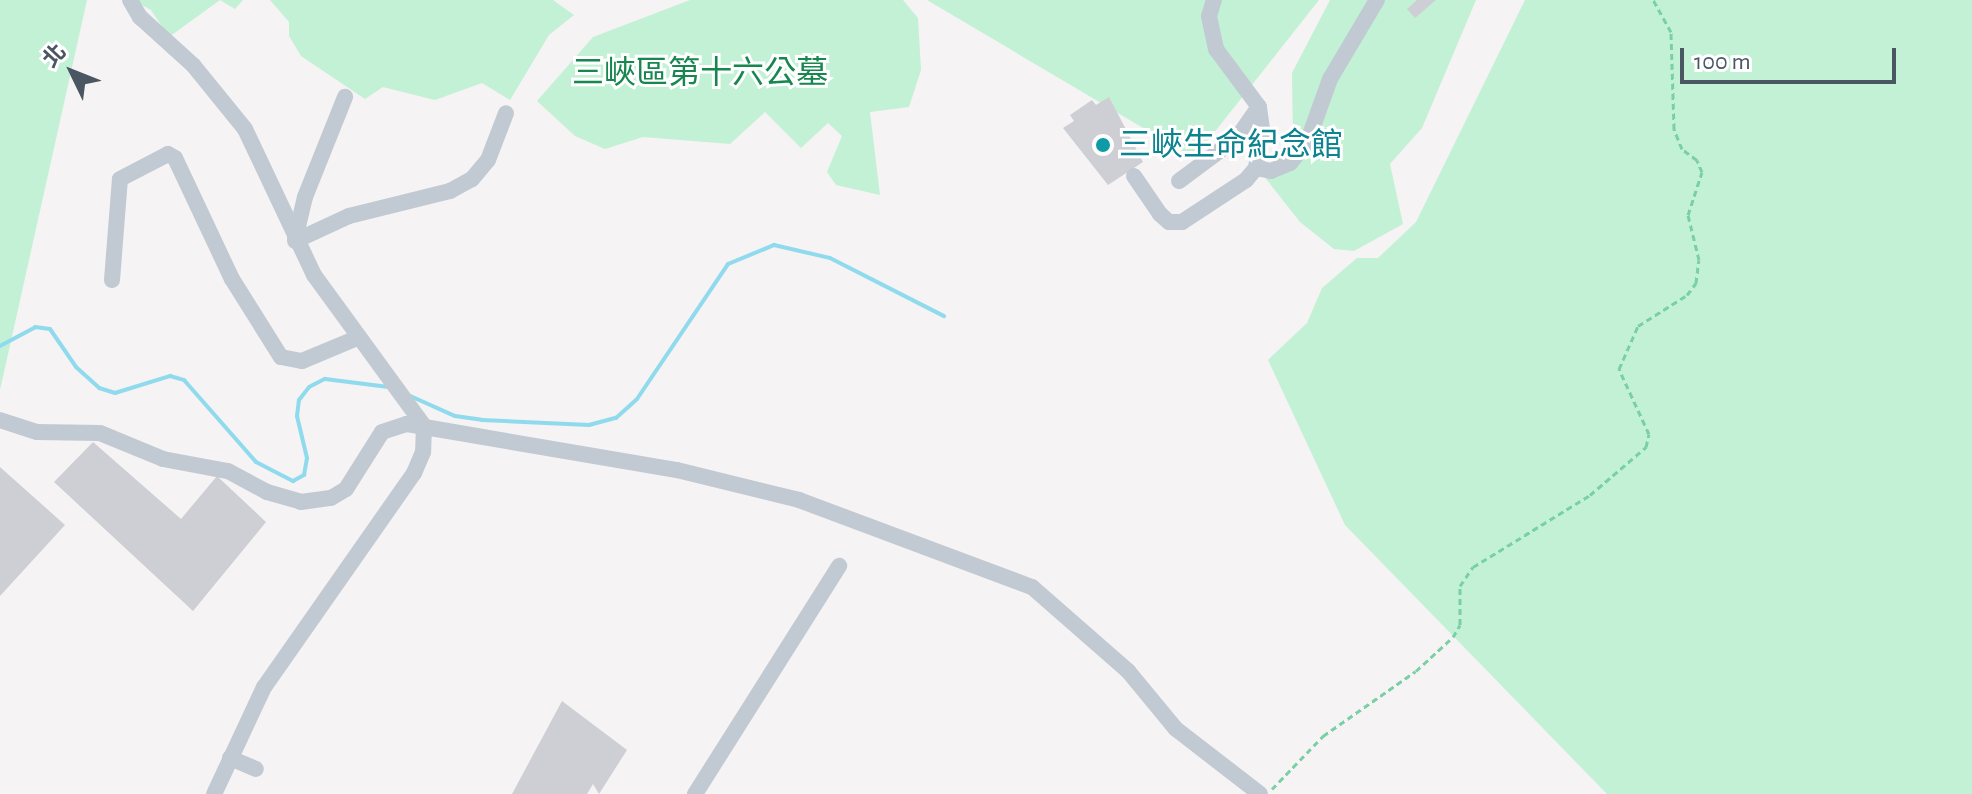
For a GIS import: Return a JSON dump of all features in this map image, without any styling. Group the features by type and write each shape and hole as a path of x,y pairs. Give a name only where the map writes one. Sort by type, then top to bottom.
{"lane":[{"path":"115,0 140,17 193,65 245,129 295,241 357,338 424,426 423,452 414,473 264,687 214,794"},
{"path":"130,0 140,17"},
{"path":"1134,176 1160,214 1169,222 1182,222 1246,180 1256,168 1262,129 1259,107 1216,49 1209,16 1214,0"},
{"path":"1256,168 1271,171 1290,163 1307,143 1330,79 1377,0"},
{"path":"295,241 305,197 345,97"},
{"path":"1179,181 1237,138 1259,107"},
{"path":"295,241 349,216 450,191 472,179 488,160 506,113"},
{"path":"112,280 120,179 168,154 175,158 232,279 281,357 302,361 357,338"},
{"path":"0,420 37,432 100,433 175,463 228,471 267,492 301,502 331,498 346,489 382,432 394,425 489,434 754,487 1001,572 1056,604 1128,671 1176,729 1260,794"},
{"path":"695,794 839,566"},
{"path":"230,758 256,769"}],"path":[{"path":"1266,794 1323,736 1416,671 1453,637 1460,625 1460,586 1473,567 1590,495 1646,447 1649,434 1619,369 1638,326 1687,295 1696,283 1699,260 1688,215 1702,172 1697,160 1682,149 1674,129 1671,32 1653,0"}],"green space":[{"path":"0,0 87,0 0,390"},
{"path":"133,0 220,0 169,37 151,10"},
{"path":"220,0 243,0 235,9"},
{"name":"三峽區第十六公墓","path":"270,0 553,0 574,15 549,35 510,100 482,83 435,100 383,87 365,99 301,56 289,36 289,22"},
{"name":"三峽區第十六公墓","path":"690,0 903,0 918,18 921,70 909,107 870,112 880,195 836,185 827,172 842,136 828,123 801,148 765,112 730,144 643,137 605,149 575,136 537,101 593,37"},
{"path":"927,0 1319,0 1194,158"},
{"path":"1330,0 1476,0 1422,128 1390,164 1403,224 1354,251 1334,249 1300,222 1263,175 1293,141 1292,73"},
{"path":"1525,0 1972,0 1972,794 1607,794 1345,525 1268,360 1307,323 1322,288 1357,258 1378,258 1416,222"}],"building":[{"path":"1417,0 1436,0 1415,18 1407,9"},
{"name":"三峽生命紀念館","path":"1109,97 1143,162 1108,185 1063,128 1074,121 1070,115 1092,100 1096,105"},
{"path":"93,442 181,519 217,476 266,522 193,611 54,482"},
{"path":"0,467 65,525 0,596"},
{"path":"562,701 627,750 599,794 593,784 587,794 512,794"}],"waterway":[{"path":"408,395 455,416 482,420 589,425 616,418 637,399 728,264 774,245 830,258 944,316"},
{"path":"0,346 35,327 50,329 76,367 99,388 115,393 170,376 184,380 256,462 293,481 304,475 307,458 297,416 299,400 309,387 325,379 389,387"}],"place":[{"name":"三峽生命紀念館","path":"1103,145"}]}
